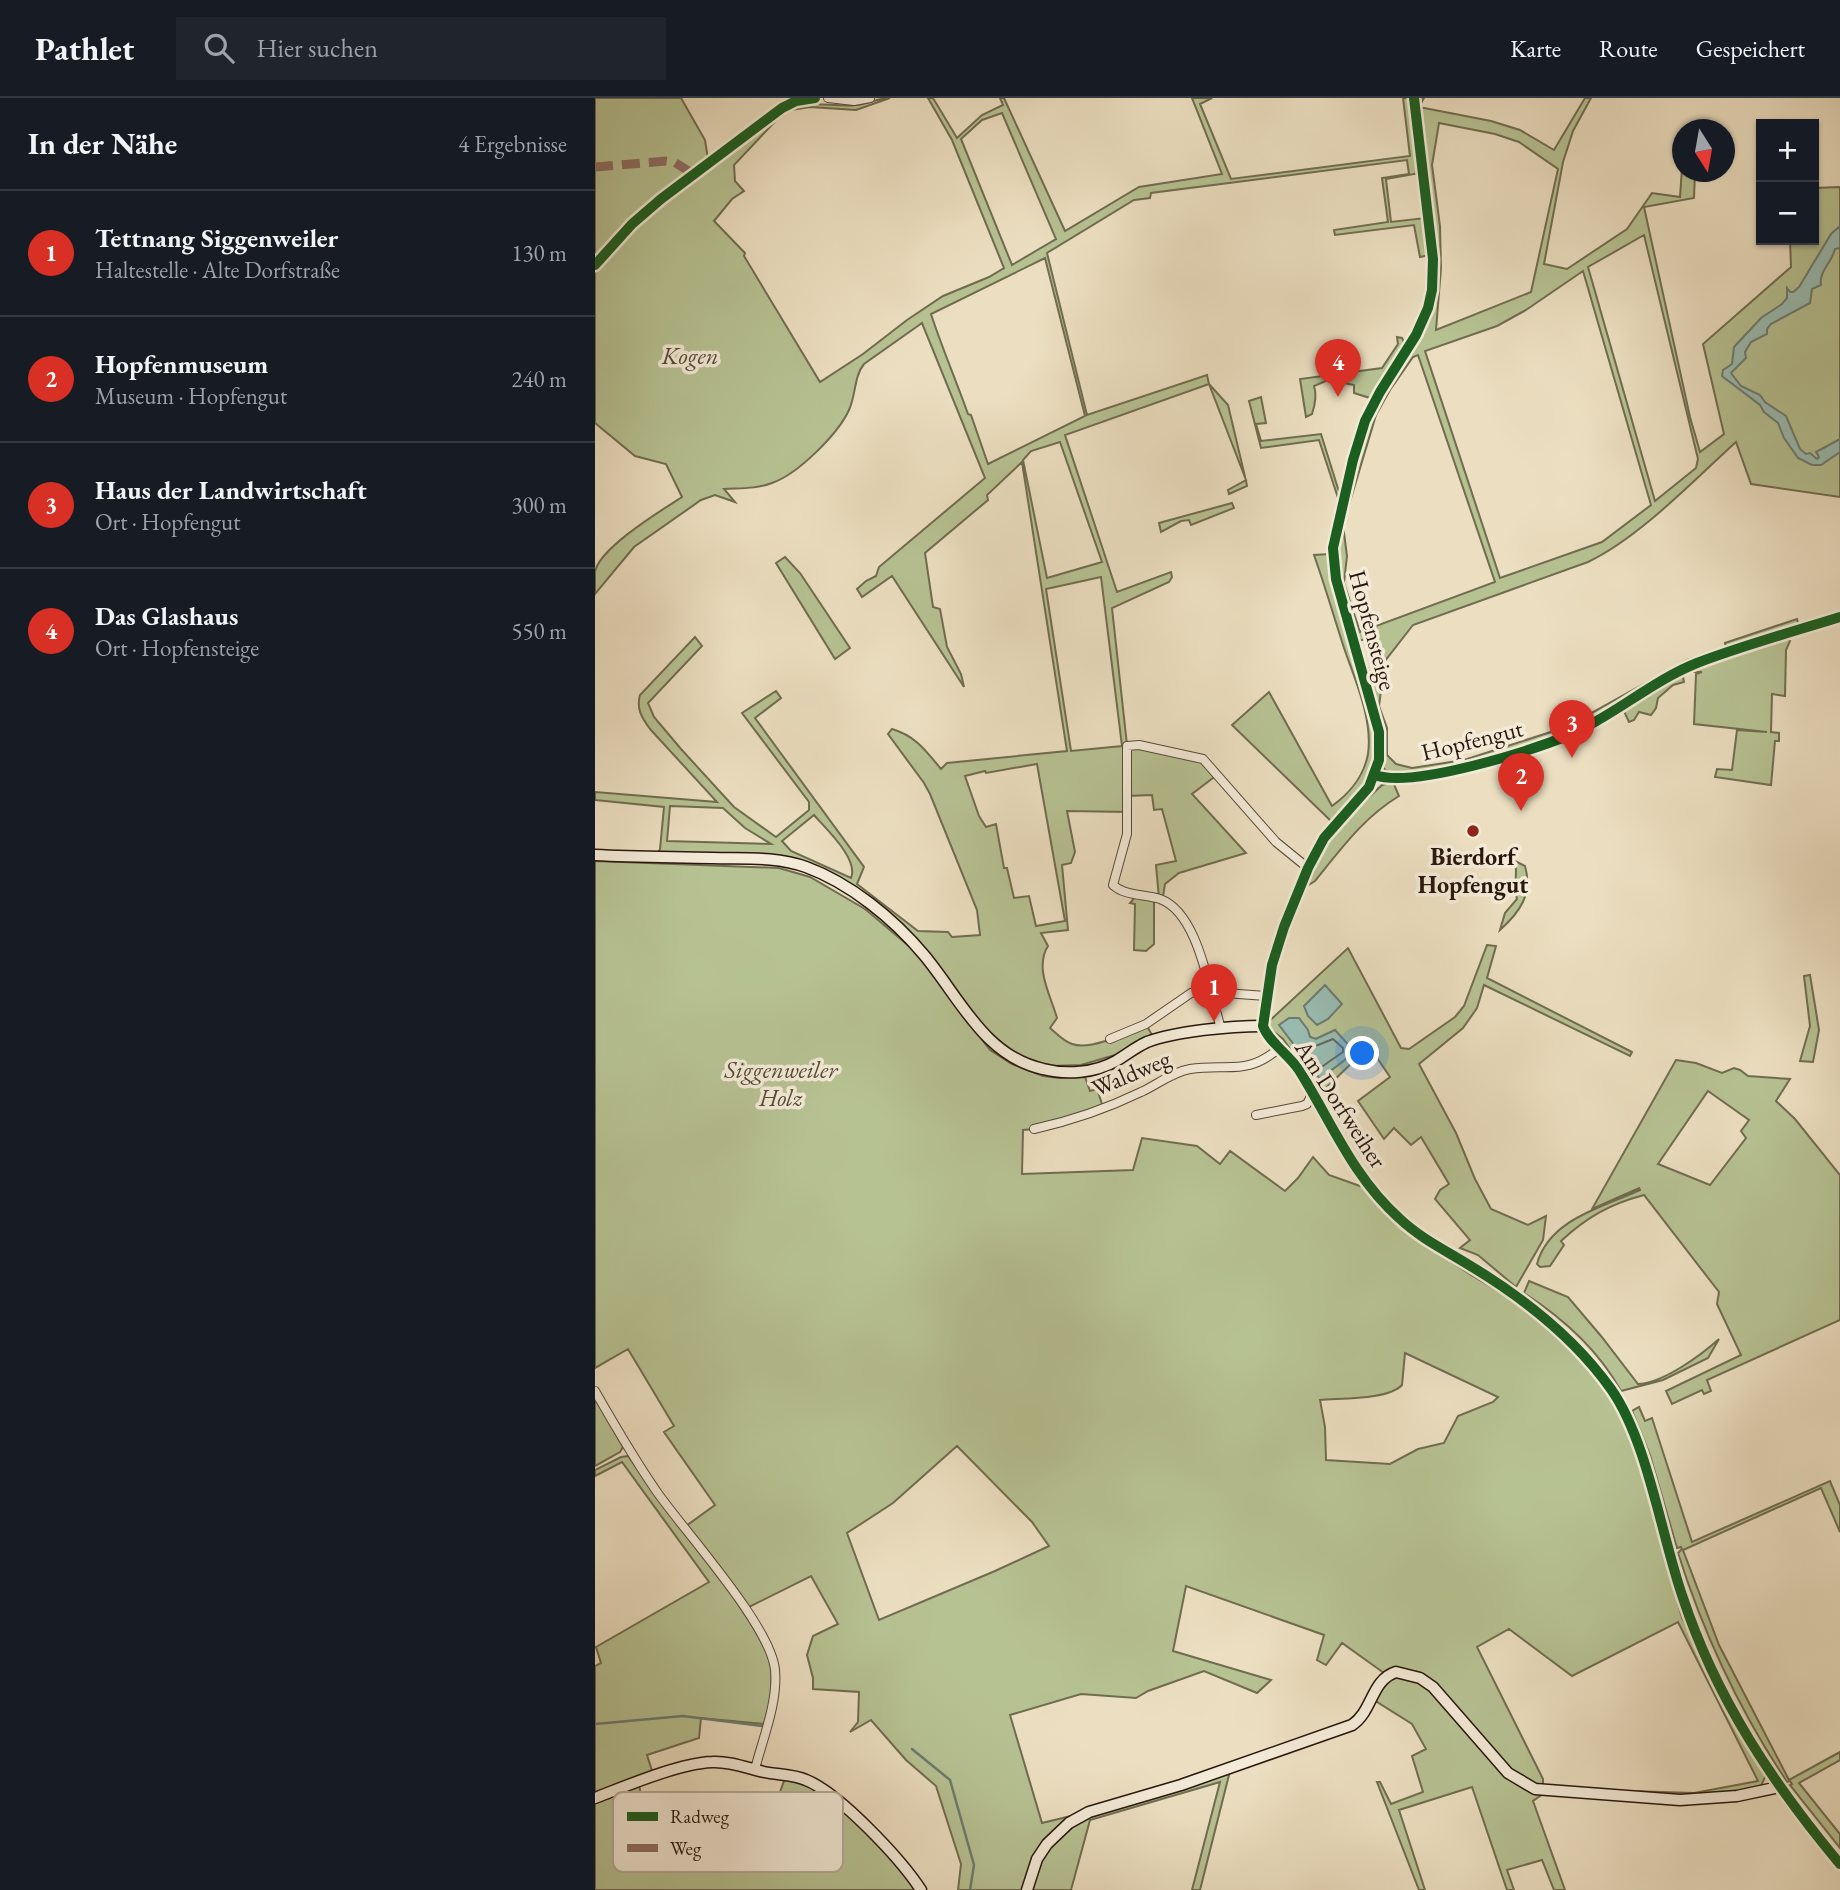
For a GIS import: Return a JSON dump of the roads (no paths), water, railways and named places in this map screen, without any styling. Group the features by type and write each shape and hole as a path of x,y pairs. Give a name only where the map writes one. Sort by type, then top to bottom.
{"street":[{"path":"595,265 632,224 692,173 782,108 796,101 815,98"},
{"path":"828,98 849,101 870,98"},
{"name":"Hopfensteige","path":"1263,1026 1266,996 1277,946 1308,867 1324,838 1369,787 1379,760 1379,732 1336,579 1333,548 1353,460 1365,421 1416,335 1428,308 1432,290 1433,259 1414,98"},
{"name":"Hopfengut","path":"1375,775 1394,778 1438,773 1510,755 1581,729 1657,682 1687,667 1840,617"},
{"path":"1221,1029 1198,944 1172,908 1164,901 1125,891 1113,885 1127,834 1127,746 1139,745 1203,758 1276,842 1308,867"},
{"path":"595,855 758,859 792,863 819,873 864,900 905,935 993,1044 1009,1056 1041,1069 1086,1071 1113,1063 1148,1042 1221,1029 1263,1026"},
{"path":"1110,1039 1146,1024 1191,993 1200,990 1266,996"},
{"name":"Am Dorfweiher","path":"1263,1026 1266,1034 1299,1070 1353,1164 1397,1216 1428,1241 1523,1301 1556,1327 1577,1347 1612,1390 1625,1413 1641,1453 1675,1576 1698,1638 1734,1715 1779,1787 1840,1864"},
{"name":"Waldweg","path":"1034,1129 1073,1118 1139,1093 1182,1071 1259,1063 1280,1047"},
{"name":"Am Dorfweiher","path":"1256,1115 1302,1106 1307,1104 1312,1094"},
{"path":"595,1391 629,1450 746,1610 771,1654 775,1670 774,1685 755,1769"},
{"path":"1027,1890 1042,1852 1058,1832 1077,1818 1097,1808 1181,1785 1352,1725 1364,1716 1383,1678 1396,1672 1420,1678 1433,1687 1508,1773 1535,1789 1680,1800 1737,1796 1779,1787"},
{"path":"595,1798 635,1783 710,1762 729,1763 801,1778 826,1792"},
{"path":"843,1806 881,1842 921,1890"}],"water":[{"path":"1840,226 1840,248 1835,249 1824,271 1821,285 1812,289 1810,303 1771,324 1767,334 1751,342 1745,352 1746,358 1731,373 1741,386 1760,395 1765,402 1786,416 1800,449 1806,454 1810,453 1817,459 1819,457 1816,452 1840,439 1840,452 1821,465 1812,465 1798,458 1784,438 1778,423 1764,412 1760,405 1722,376 1723,370 1732,364 1734,347 1761,318 1782,304 1787,298 1787,288 1793,292 1799,287 1831,234"},
{"path":"1325,985 1342,1004 1328,1019 1317,1025 1308,1016 1304,1006"},
{"path":"1289,1018 1299,1018 1310,1037 1316,1039 1335,1030 1355,1052 1320,1079 1279,1025"}],"waterway":[{"path":"595,1724 683,1716 762,1726"},
{"path":"912,1749 950,1780 974,1865 970,1890"}],"place":[{"name":"Das Glashaus","path":"1338,397"},
{"name":"Haus der Landwirtschaft","path":"1572,758"},
{"name":"Hopfenmuseum","path":"1521,811"},
{"name":"Bierdorf Hopfengut","path":"1473,831"},
{"name":"Tettnang Siggenweiler","path":"1214,1022"}],"park label":[{"name":"Kogen","path":"690,355"},
{"name":"Siggenweiler Holz","path":"781,1083"}]}
